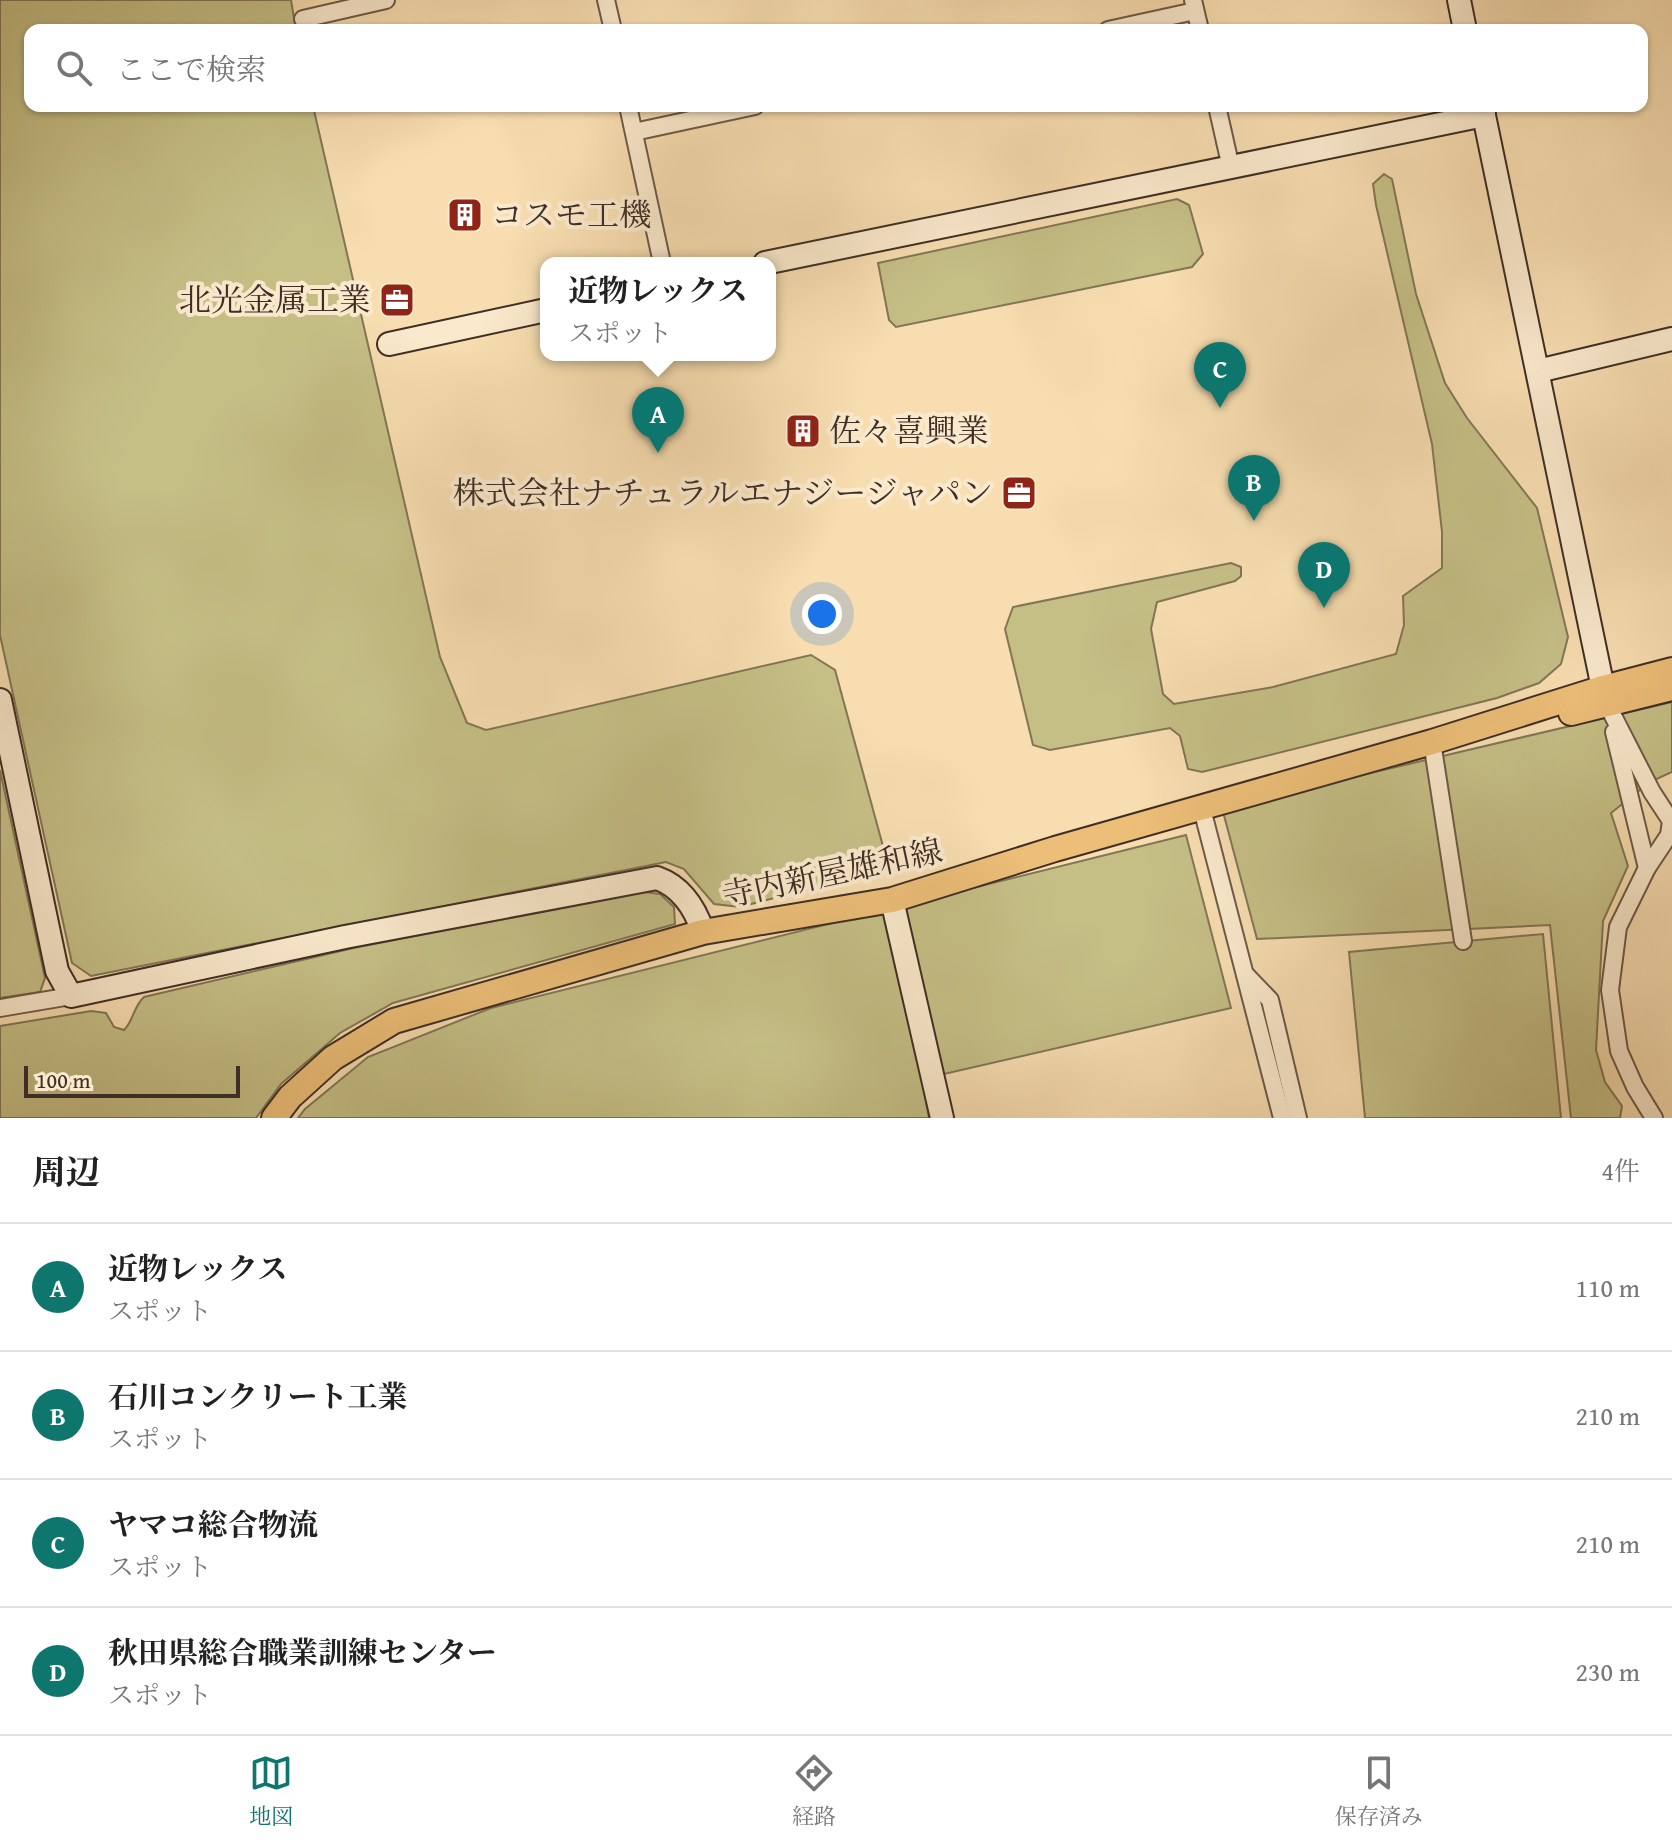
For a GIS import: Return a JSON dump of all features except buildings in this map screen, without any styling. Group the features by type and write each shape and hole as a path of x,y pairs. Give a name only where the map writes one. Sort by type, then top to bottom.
{"main road":[{"name":"寺内新屋雄和線","path":"274,1118 290,1097 333,1058 394,1021 703,932 892,900 1055,849 1605,696 1672,670"},
{"name":"寺内新屋雄和線","path":"1605,696 1672,688"}],"street":[{"path":"303,19 386,0"},
{"path":"606,0 612,24"},
{"path":"1459,0 1464,24"},
{"path":"1130,24 1194,6"},
{"path":"629,112 661,257"},
{"path":"634,132 727,112"},
{"path":"1218,112 1231,168"},
{"path":"776,261 1231,168 1474,112"},
{"path":"1483,112 1605,696 1647,868"},
{"path":"389,344 540,311"},
{"path":"1538,371 1672,339"},
{"path":"1605,696 1652,792 1671,821 1669,835 1647,868 1618,927 1610,990 1619,1051 1649,1115"},
{"path":"0,700 57,971 71,996"},
{"path":"1432,742 1463,941"},
{"path":"1202,809 1282,1118"},
{"path":"0,1008 71,996 345,937 657,878 671,883 695,909 703,932"},
{"path":"892,900 942,1118"},
{"path":"1244,973 1270,1000 1298,1118"}],"shaded area":[{"path":"0,0 291,0 295,24 24,24 24,112 314,112 440,657 467,723 486,730 811,655 835,670 884,850 876,871 740,907 714,904 684,869 666,862 91,976 72,963 0,635"},
{"path":"1384,174 1392,179 1416,294 1445,383 1467,418 1537,508 1568,637 1561,664 1539,683 1497,698 1202,772 1188,769 1180,736 1170,728 1050,750 1033,745 1005,629 1013,607 1231,563 1241,567 1241,576 1235,581 1157,602 1151,629 1163,694 1174,704 1273,687 1396,654 1404,625 1403,596 1442,568 1442,532 1432,444 1376,205 1373,184"},
{"path":"1177,199 1189,205 1203,254 1192,267 896,327 889,320 878,263"},
{"path":"1672,702 1672,772 1650,782 1611,813 1628,866 1603,921 1596,1050 1605,1082 1622,1106 1620,1118 1571,1118 1550,925 1257,939 1222,808"},
{"path":"0,770 45,978 40,992 0,998"},
{"path":"1186,835 1231,1008 922,1079 929,1118 298,1118 368,1057 491,1008"},
{"path":"645,892 660,894 674,907 675,924 393,1003 340,1033 281,1084 256,1118 0,1118 0,1026 91,1011 106,1013 114,1027 124,1030 144,997 358,947"},
{"path":"1543,934 1561,1118 1365,1118 1349,952"}],"place":[{"name":"コスモ工機","path":"465,215"},
{"name":"北光金属工業","path":"397,300"},
{"name":"ヤマコ総合物流","path":"1220,408"},
{"name":"佐々喜興業","path":"803,431"},
{"name":"近物レックス","path":"658,453"},
{"name":"株式会社ナチュラルエナジージャパン","path":"1019,493"},
{"name":"石川コンクリート工業","path":"1254,521"},
{"name":"秋田県総合職業訓練センター","path":"1324,608"}]}
